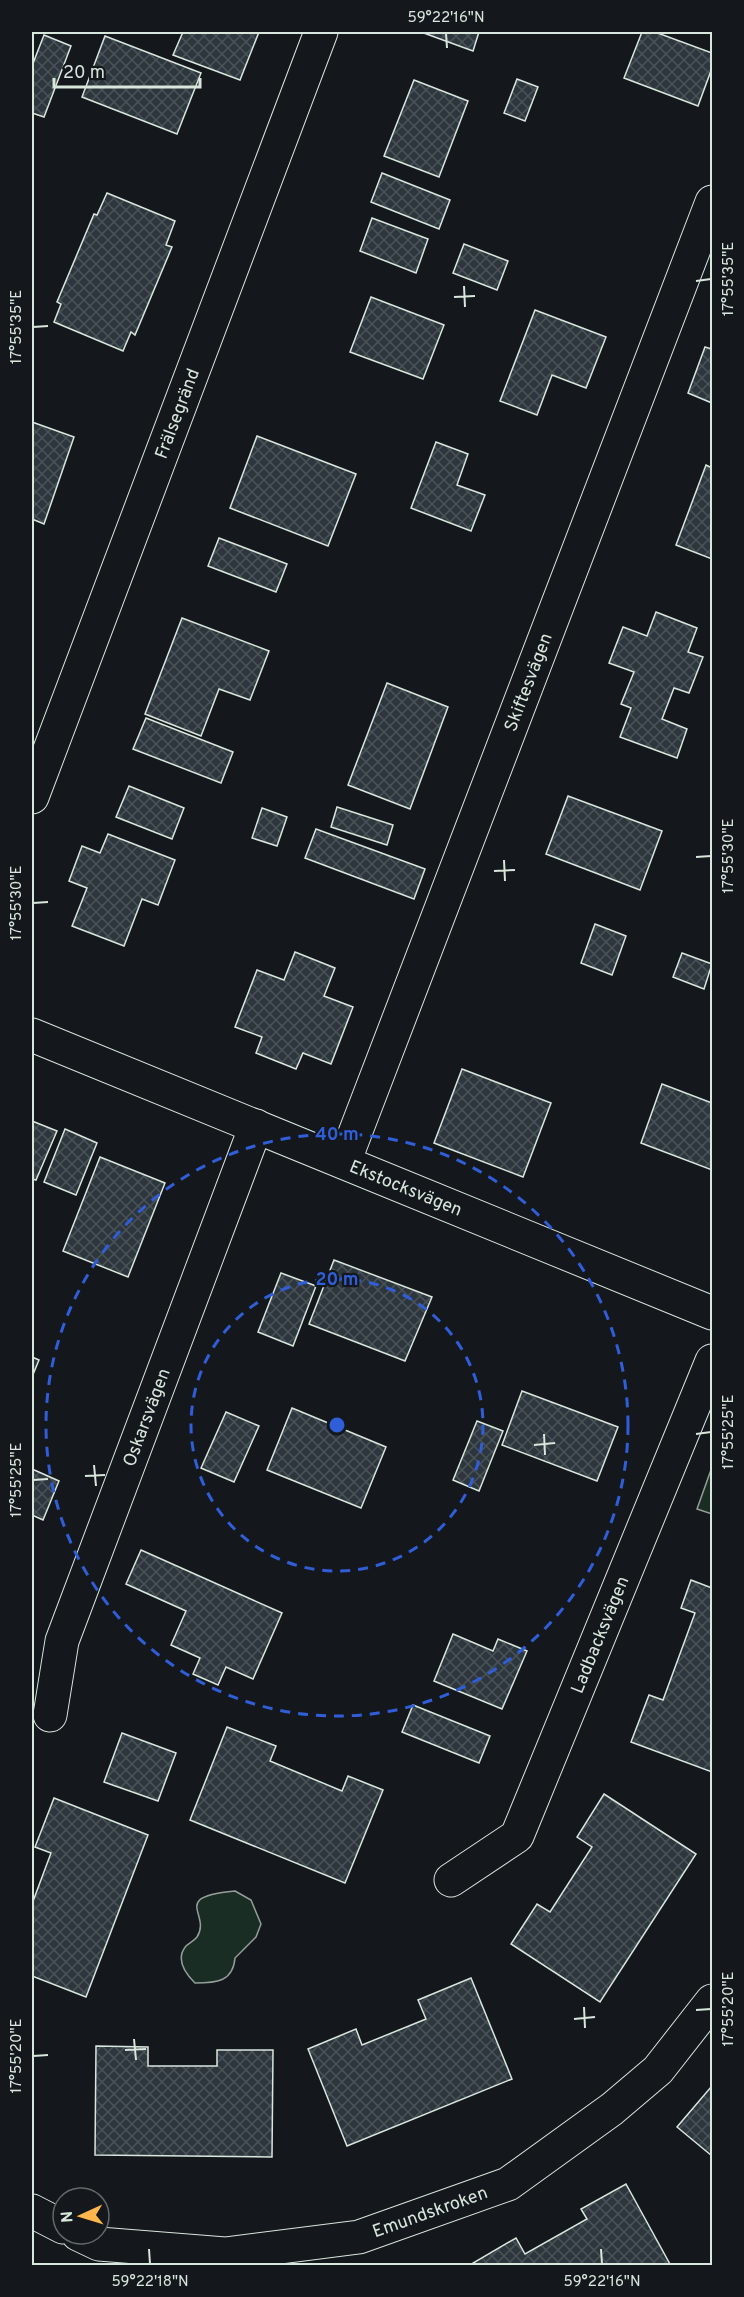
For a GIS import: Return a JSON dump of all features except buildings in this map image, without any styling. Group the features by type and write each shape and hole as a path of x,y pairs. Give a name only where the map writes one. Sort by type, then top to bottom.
{"street":[{"name":"Frälsegränd","path":"32,797 321,32"},
{"name":"Skiftesvägen","path":"344,1162 712,202"},
{"name":"Ekstocksvägen","path":"32,1035 712,1313"},
{"name":"Oskarsvägen","path":"50,1715 62,1641 256,1126"},
{"name":"Ladbacksvägen","path":"451,1880 517,1836 712,1361"},
{"name":"Emundskroken","path":"111,2245 225,2253 359,2237 508,2184 612,2109 658,2070 712,2001"},
{"path":"32,2211 51,2221"}],"green space":[{"path":"712,1467 712,1514 697,1509"},
{"path":"235,1891 251,1900 261,1924 256,1937 235,1958 234,1966 227,1976 216,1981 195,1983 185,1971 182,1956 186,1946 197,1937 200,1929 198,1902 203,1897"}]}
